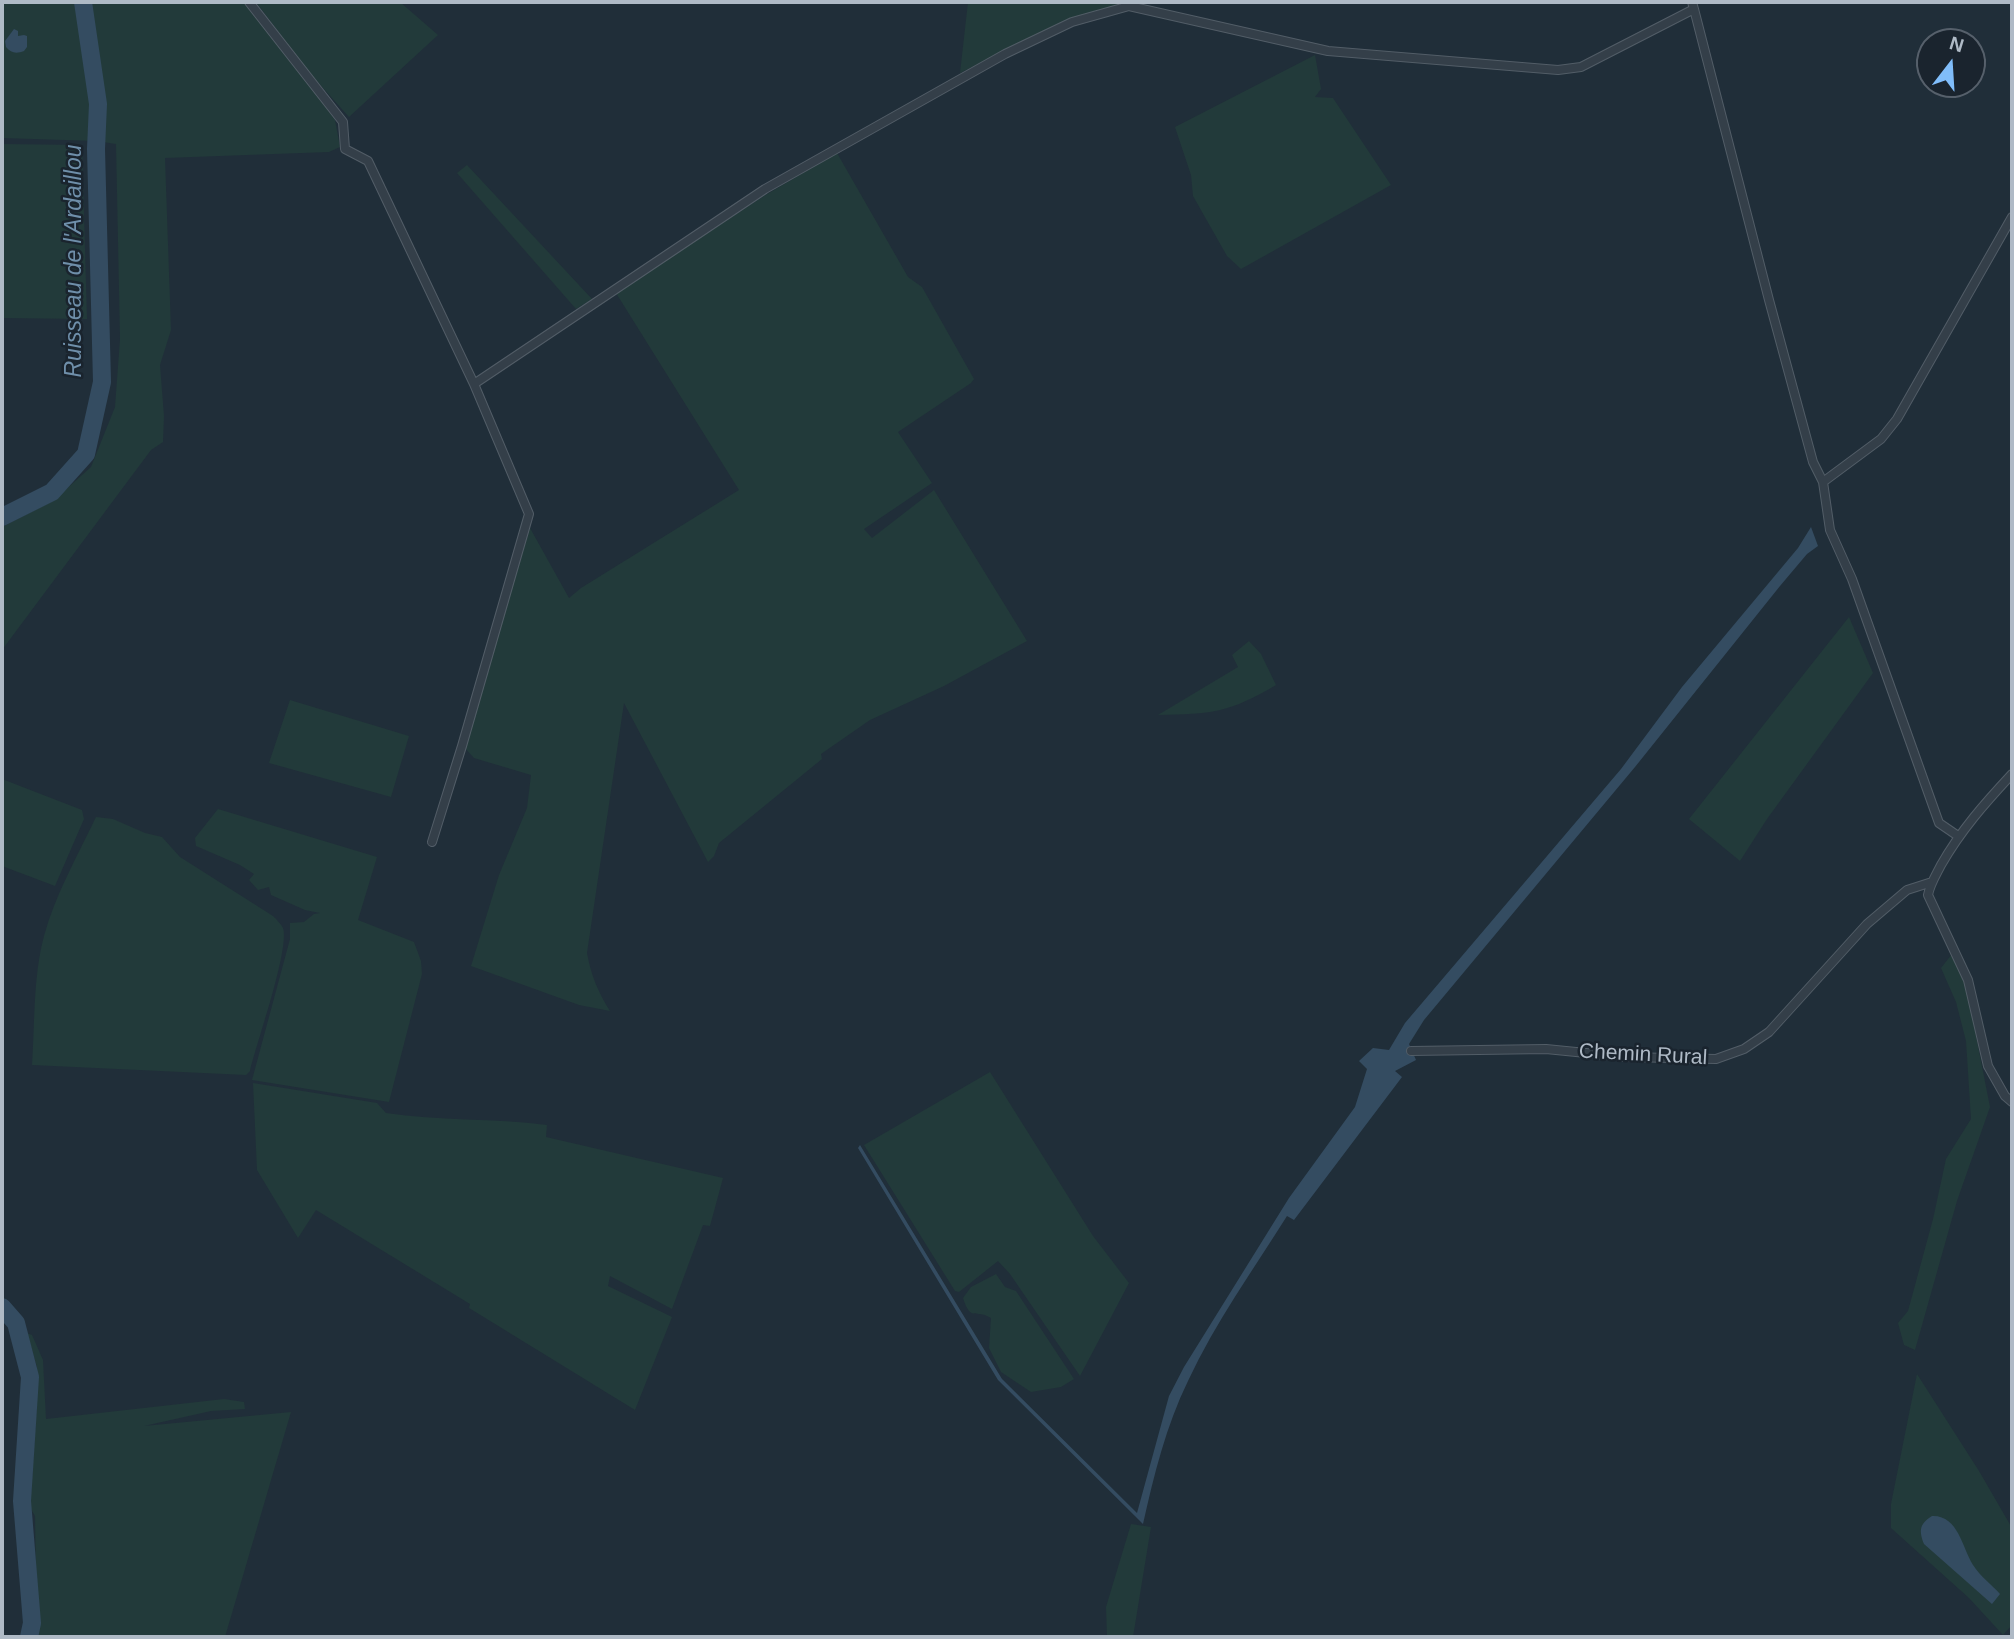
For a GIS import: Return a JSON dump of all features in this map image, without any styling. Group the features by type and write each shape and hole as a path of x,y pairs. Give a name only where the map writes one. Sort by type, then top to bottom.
{"street":[{"path":"250,2 343,122 345,149 368,161 474,384 529,514 432,842"},
{"path":"474,384 765,189 1005,54 1072,22 1129,6 1328,51 1558,70 1581,67 1693,5 1813,462 1823,482 1830,530 1852,579 1939,823 1958,835"},
{"path":"1823,482 1881,439 1897,419 2012,217"},
{"path":"2012,774 1958,835 1932,882 1928,895 1968,980 1988,1066 2005,1096 2012,1102"},
{"name":"Chemin Rural","path":"1411,1051 1546,1049 1626,1057 1716,1059 1744,1049 1769,1032 1867,924 1907,890 1932,882"}],"green space":[{"path":"2,2 245,2 295,64 335,120 340,147 329,152 165,158 171,330 160,365 163,442 151,450 2,650 2,527 54,500 91,467 115,407 120,339 116,144 2,138"},
{"path":"256,2 400,2 438,35 349,117 306,69"},
{"path":"968,2 1131,2 1064,22 960,73"},
{"path":"1315,55 1321,89 1315,97 1333,98 1391,185 1241,269 1227,256 1193,196 1191,175 1175,127"},
{"path":"2,144 82,145 87,319 2,318"},
{"path":"837,153 908,277 922,287 974,379 898,432 932,483 864,529 872,538 934,490 1027,641 944,686 870,720 821,754 822,759 719,843 714,856 708,862 624,703 587,953 595,983 610,1011 579,1005 471,966 499,875 527,808 531,775 474,758 464,747 530,528 569,598 739,490 616,293 764,196"},
{"path":"467,165 592,299 576,309 457,173"},
{"path":"1849,617 1873,673 1767,819 1740,861 1689,819"},
{"path":"1249,641 1261,654 1276,685 1232,707 1192,714 1158,715 1238,667 1232,655"},
{"path":"290,700 409,736 391,797 269,763"},
{"path":"2,779 82,810 84,819 55,886 2,866"},
{"path":"218,809 377,857 358,920 414,942 421,961 422,974 389,1102 252,1080 290,939 290,923 304,922 320,913 305,910 271,895 269,887 258,890 249,880 254,874 196,846 195,838"},
{"path":"96,817 113,819 145,833 162,837 180,857 273,916 282,926 282,955 250,1071 246,1075 32,1065 36,984 44,936 61,890"},
{"path":"1952,954 1966,985 1990,1107 1957,1201 1915,1350 1904,1345 1898,1323 1908,1311 1946,1159 1971,1119 1966,1041 1956,1002 1941,968"},
{"path":"990,1072 1093,1236 1129,1283 1080,1376 1010,1274 998,1261 959,1292 955,1291 864,1145"},
{"path":"253,1083 377,1103 386,1113 547,1125 546,1137 723,1178 710,1226 703,1225 672,1309 610,1276 608,1286 672,1317 635,1410 469,1308 470,1304 316,1210 298,1238 257,1170"},
{"path":"996,1274 1005,1287 1016,1291 1074,1379 1061,1387 1031,1392 1001,1372 989,1348 991,1318 971,1313 963,1298 971,1287"},
{"path":"27,1333 32,1335 43,1360 46,1419 224,1399 244,1402 245,1409 211,1411 144,1426 291,1412 225,1637 37,1637 35,1516 30,1507 37,1367"},
{"path":"1917,1374 2012,1528 2012,1625 2003,1635 1969,1598 1891,1528 1891,1504"},
{"path":"1131,1524 1151,1527 1133,1637 1107,1637 1106,1607"}],"water":[{"path":"14,29 18,31 18,36 27,36 27,47 24,51 14,52 6,47 5,41"},
{"path":"1811,527 1818,546 1807,554 1780,586 1635,767 1424,1020 1409,1044 1416,1060 1395,1071 1402,1077 1294,1220 1287,1216 1222,1318 1180,1398 1156,1469 1143,1524 998,1380 858,1148 860,1145 1002,1379 1137,1513 1169,1396 1184,1367 1289,1198 1355,1107 1367,1069 1359,1061 1373,1048 1389,1050 1405,1023 1621,769 1682,687 1798,548"},
{"path":"1932,1516 1941,1517 1953,1526 1973,1565 2000,1594 1992,1604 1924,1544 1921,1528"}],"waterway":[{"name":"Ruisseau de l'Ardaillou","path":"2,517 52,492 86,454 102,382 96,149 98,104 83,2"},
{"name":"Ruisseau de l'Ardaillou","path":"2,1307 16,1323 30,1377 22,1501 32,1623 29,1637"}]}
